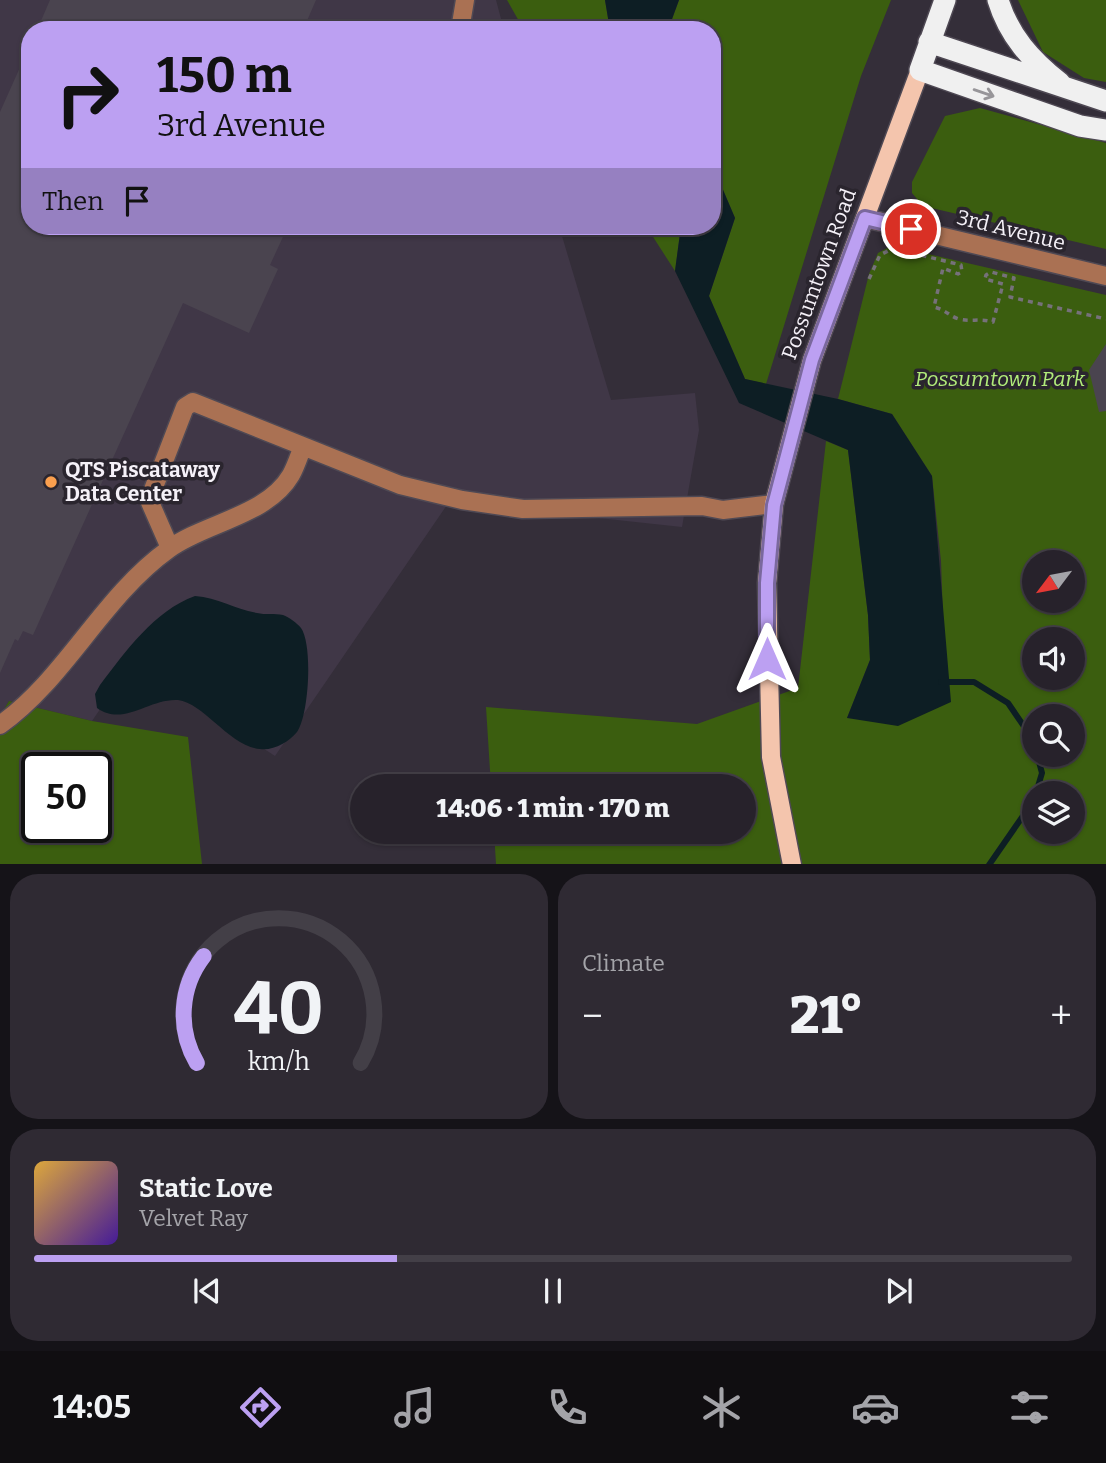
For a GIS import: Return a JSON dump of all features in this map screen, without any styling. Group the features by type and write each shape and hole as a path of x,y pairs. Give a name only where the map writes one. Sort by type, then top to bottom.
{"highway":[{"name":"Possumtown Road","path":"920,70 944,0"},
{"path":"998,0 1010,33 1045,71 1070,90"},
{"path":"929,43 1106,101"},
{"path":"920,70 1080,125 1106,130"}],"main road":[{"name":"Possumtown Road","path":"792,864 771,757 767,583 774,505 812,360 920,70"}],"street":[{"path":"462,21 465,0"},
{"name":"3rd Avenue","path":"865,218 1106,276"},
{"path":"170,548 149,500 185,407 194,402 400,485 462,500 523,509 702,506 723,510 774,505"},
{"path":"0,725 25,708 111,604 170,548 251,509 280,489 290,476 303,446"}],"path":[{"path":"869,279 880,255 892,249 901,250 961,265 962,272 958,274 943,268 934,307 947,310 955,318 972,322 979,318 993,322 1003,284 985,279 991,272 1014,278 1010,297 1106,319"}],"shaded area":[{"path":"0,0 496,0 502,21 21,21 21,235 562,235 611,400 695,393 699,430 682,527 449,502 275,756 132,662 92,721 9,701 0,716"},
{"path":"605,0 679,0 671,21 608,21"},
{"path":"721,185 735,218 709,296 745,379 892,414 932,476 951,702 898,726 847,718 870,660 868,615 848,450 739,403 675,271 680,235 721,235"},
{"path":"195,596 257,613 283,615 301,628 307,649 307,696 301,723 290,739 265,749 249,746 227,733 197,708 178,700 117,714 97,708 95,694 100,685 142,633 167,611"}],"green space":[{"path":"507,0 605,0 608,21 519,21"},
{"path":"679,0 891,0 861,76 766,384 745,379 709,296 735,218 721,185 721,21 671,21"},
{"path":"1018,0 1106,0 1106,82 1084,78 1043,52"},
{"path":"980,108 1106,143 1106,249 923,206 912,193 912,182 945,116"},
{"path":"652,235 680,235 675,271"},
{"name":"Possumtown Park","path":"889,247 902,248 1106,295 1106,864 496,864 495,844 756,844 756,774 490,774 486,707 697,724 798,688 826,441 848,450 868,615 870,660 847,718 943,616 941,561 932,476 892,414 838,399 869,274 878,253"},
{"path":"9,701 92,721 188,737 202,864 0,864 0,716"}],"building":[{"path":"50,0 316,0 307,21 41,21"},
{"name":"QTS Piscataway Data Center","path":"21,65 21,235 284,235 270,265 278,269 249,333 183,303 33,635 23,631 18,641 15,639 0,673 0,112"},
{"path":"1106,344 1106,411 1099,412 1089,370"}],"waterway":[{"path":"941,682 974,682 1008,703 1022,723"},
{"path":"1040,767 1040,781"},
{"path":"990,864 1022,817"}],"place":[{"name":"QTS Piscataway Data Center","path":"51,482"}],"route":[{"path":"767,659 767,583 774,505 812,360 865,218 911,229"}]}
